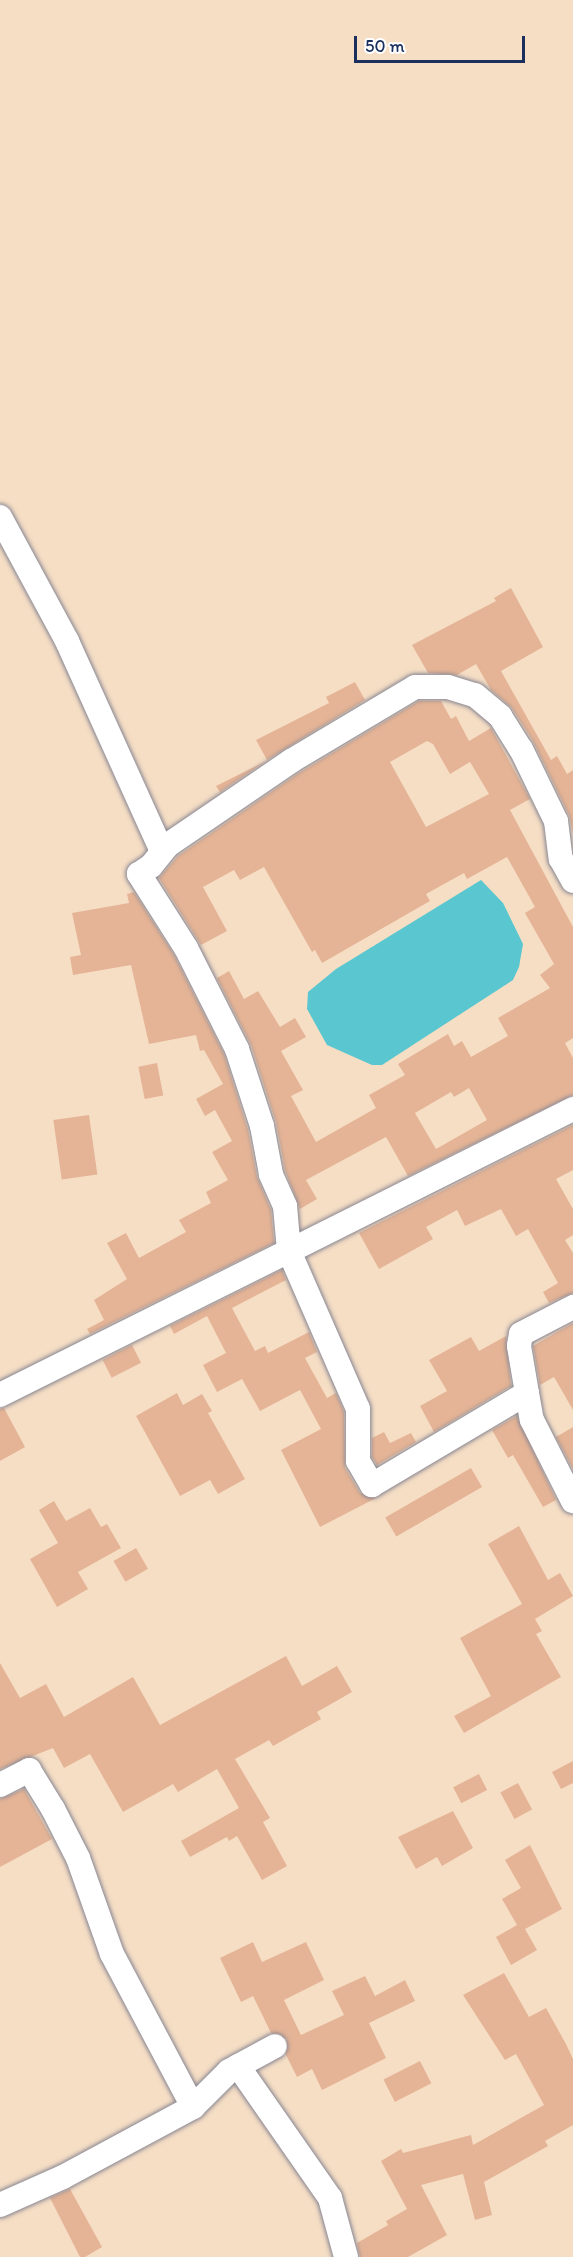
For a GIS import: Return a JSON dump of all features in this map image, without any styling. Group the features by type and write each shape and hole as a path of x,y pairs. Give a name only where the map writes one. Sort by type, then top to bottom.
{"street":[{"path":"0,517 67,641 162,851"},
{"path":"527,1393 372,1485 358,1461 358,1409 289,1251 285,1206 271,1174 265,1137 237,1049 186,948 139,874 151,866 162,851 207,816 291,761 415,687 448,687 475,695 500,716 565,816 561,859 573,881"},
{"path":"0,1395 573,1109"},
{"path":"573,1306 521,1334 519,1346 532,1420 573,1501"},
{"path":"0,1785 29,1770 53,1809 78,1858 112,1954 193,2107"},
{"path":"0,2205 63,2177 193,2107 238,2066 275,2046"},
{"path":"238,2066 330,2198 346,2257"}],"water":[{"path":"481,880 503,903 523,944 519,967 513,980 382,1065 372,1065 327,1045 307,1009 308,992 336,969"}],"building":[{"path":"511,588 543,647 501,671 551,760 557,756 567,774 573,770 573,834 569,815 533,741 512,708 491,690 476,664 457,675 428,673 412,645 496,601 494,598"},
{"path":"355,682 365,700 267,760 256,740 329,703 326,697"},
{"path":"419,701 441,701 451,719 456,716 469,741 491,728 530,799 510,810 573,927 573,1038 565,1043 573,1058 573,1095 408,1176 386,1137 306,1180 317,1199 300,1209 285,1170 276,1122 251,1045 217,978 229,971 244,999 258,991 280,1027 295,1018 306,1037 281,1051 303,1090 291,1096 316,1142 376,1108 369,1095 405,1075 398,1064 448,1034 454,1046 462,1041 471,1057 508,1036 498,1018 550,988 540,975 554,964 525,913 535,907 507,857 467,879 464,873 426,894 430,901 322,963 315,950 312,952 264,867 240,880 234,870 203,887 227,931 201,945 159,878 178,856 299,773","holes":["427,741 433,744 450,774 470,762 489,794 426,827 390,762","469,1088 487,1120 436,1149 415,1113 451,1092 454,1097"]},
{"path":"266,761 220,792 216,786"},
{"path":"134,892 174,955 224,1054 248,1130 257,1177 271,1210 274,1243 90,1334 87,1329 104,1320 94,1300 127,1279 107,1243 126,1233 139,1258 186,1232 179,1220 211,1203 206,1192 228,1180 212,1152 232,1141 215,1110 205,1116 196,1099 223,1084 204,1050 200,1051 196,1035 149,1044 131,965 73,975 70,957 81,955 72,913 129,903 127,894"},
{"path":"157,1063 163,1095 145,1099 138,1067"},
{"path":"89,1115 97,1174 62,1179 53,1120"},
{"path":"573,1125 573,1170 556,1179 573,1209 573,1235 565,1240 573,1253 573,1293 549,1303 543,1292 558,1283 528,1229 516,1236 501,1209 465,1226 457,1210 426,1227 433,1239 379,1269 359,1233"},
{"path":"282,1270 286,1280 232,1308 255,1351 265,1346 268,1353 309,1332 317,1352 305,1358 327,1398 336,1393 344,1412 345,1468 360,1493 376,1498 320,1527 281,1450 321,1429 300,1390 260,1411 242,1379 217,1392 203,1365 226,1353 207,1316 174,1334 170,1326"},
{"path":"573,1323 573,1410 554,1377 540,1385 533,1346"},
{"path":"506,1336 511,1386 434,1432 420,1406 447,1391 429,1360 471,1337 479,1351"},
{"path":"132,1345 141,1363 112,1378 103,1360"},
{"path":"177,1393 183,1405 202,1394 212,1411 208,1413 245,1479 218,1494 210,1480 180,1496 136,1416"},
{"path":"4,1408 25,1447 0,1461 0,1409"},
{"path":"517,1416 556,1500 543,1507 513,1455 508,1458 492,1430"},
{"path":"573,1427 573,1469 556,1437"},
{"path":"384,1432 390,1443 411,1433 416,1442 377,1465 372,1457 372,1438"},
{"path":"471,1468 482,1487 396,1537 385,1518"},
{"path":"54,1501 66,1521 90,1508 101,1527 107,1524 121,1548 78,1572 88,1589 57,1607 30,1559 58,1543 39,1510"},
{"path":"519,1526 548,1580 560,1573 573,1596 535,1619 542,1631 536,1634 561,1677 464,1733 454,1716 491,1696 460,1638 522,1604 488,1544"},
{"path":"136,1548 148,1569 125,1582 113,1561"},
{"path":"286,1656 302,1686 337,1666 352,1692 317,1712 321,1719 273,1746 269,1740 235,1759 270,1818 263,1822 287,1866 262,1880 237,1836 229,1841 227,1837 190,1857 181,1841 239,1808 217,1769 178,1792 173,1784 123,1812 90,1754 64,1768 53,1748 0,1769 0,1663 20,1698 46,1684 64,1717 133,1677 160,1725"},
{"path":"573,1761 573,1783 561,1789 552,1772"},
{"path":"479,1774 487,1790 461,1803 453,1787"},
{"path":"518,1783 532,1809 514,1819 500,1792"},
{"path":"24,1789 52,1839 0,1867 0,1799"},
{"path":"453,1811 473,1848 442,1866 437,1857 416,1869 398,1837"},
{"path":"530,1845 562,1909 525,1929 537,1950 511,1965 496,1937 517,1925 502,1899 521,1888 505,1860"},
{"path":"253,1942 262,1962 306,1942 324,1980 284,2000 301,2035 344,2015 332,1991 365,1976 375,1996 405,1980 415,2001 369,2023 386,2058 322,2090 312,2069 297,2077 286,2055 287,2039 271,2033 253,1996 241,2002 220,1958"},
{"path":"504,1973 529,2017 546,2008 573,2059 573,2125 545,2141 548,2146 484,2182 492,2215 475,2220 463,2174 421,2185 447,2235 408,2257 360,2257 357,2243 388,2225 386,2221 407,2209 381,2161 401,2149 403,2153 471,2135 473,2145 544,2105 516,2054 505,2060 463,1995"},
{"path":"420,2061 431,2083 395,2102 383,2080"},
{"path":"70,2189 102,2247 85,2257 80,2257 50,2198"}]}
